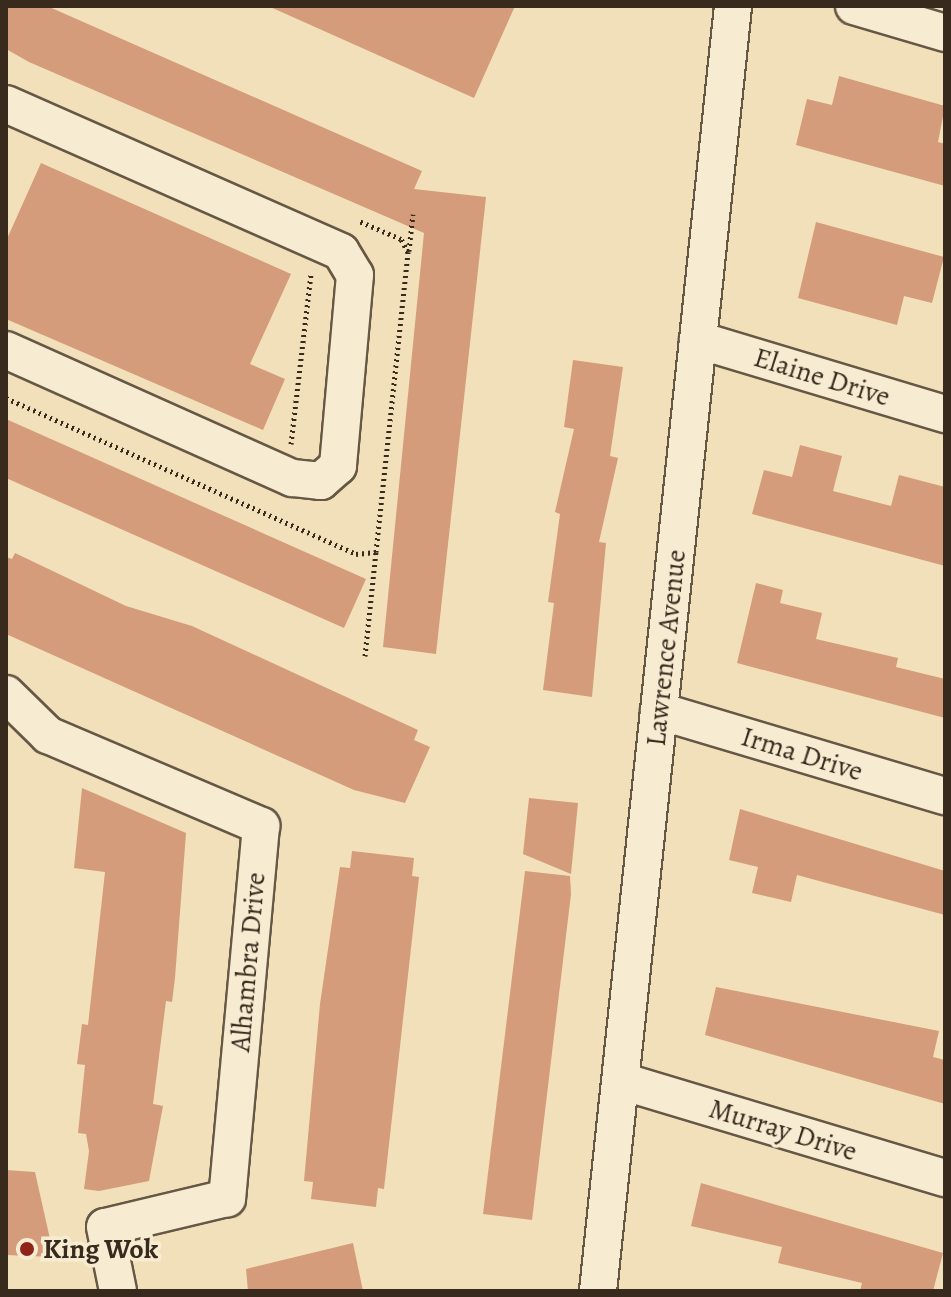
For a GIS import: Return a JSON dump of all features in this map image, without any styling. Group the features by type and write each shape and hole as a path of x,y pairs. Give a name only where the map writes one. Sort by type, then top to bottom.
{"street":[{"name":"Lawrence Avenue","path":"598,1291 733,6"},
{"path":"854,6 945,33"},
{"path":"6,104 341,252 355,275 338,466 321,481 292,478 6,350"},
{"name":"Elaine Drive","path":"698,340 945,414"},
{"name":"Alhambra Drive","path":"6,694 48,735 261,826 227,1198 105,1227 118,1291"},
{"name":"Irma Drive","path":"659,711 945,796"},
{"name":"Murray Drive","path":"621,1081 945,1178"}],"path":[{"path":"365,656 413,214"},
{"path":"346,215 401,239 408,252"},
{"path":"290,458 312,264"},
{"path":"6,398 356,554 376,552"}],"building":[{"path":"6,6 47,6 422,171 414,189 486,197 436,654 383,647 424,233 29,62 6,49"},
{"path":"268,6 515,6 474,98"},
{"path":"839,76 945,106 938,142 945,144 945,186 796,145 807,99 832,105"},
{"path":"41,163 291,274 250,364 285,379 263,430 6,319 6,241"},
{"path":"816,222 944,257 932,303 904,296 897,325 798,298"},
{"path":"573,360 623,367 610,456 618,458 599,542 606,543 592,697 543,690 554,603 548,602 560,514 555,512 574,429 564,427"},
{"path":"6,419 366,579 344,628 6,478"},
{"path":"800,445 842,456 833,491 891,506 899,475 945,487 945,566 752,514 764,470 792,477"},
{"path":"15,553 126,606 192,626 418,730 414,740 430,747 405,803 354,790 6,634 6,557 12,559"},
{"path":"756,583 783,590 780,603 822,613 816,639 898,658 896,667 945,679 945,718 737,663"},
{"path":"82,788 186,833 175,978 172,1002 166,1001 153,1104 163,1106 149,1181 99,1191 84,1189 89,1151 86,1134 78,1133 85,1065 77,1064 82,1024 88,1025 105,872 74,868"},
{"path":"529,798 578,803 571,874 523,854"},
{"path":"740,809 945,871 945,915 797,875 791,902 752,893 758,867 729,860"},
{"path":"352,851 414,858 412,876 419,877 384,1189 378,1188 376,1207 311,1199 313,1182 304,1181 320,1004 340,867 350,868"},
{"path":"525,871 570,876 571,894 532,1220 483,1214"},
{"path":"716,987 939,1031 933,1057 945,1060 945,1104 705,1035"},
{"path":"6,1170 35,1172 54,1257 6,1255"},
{"path":"701,1183 943,1253 933,1291 860,1291 862,1283 778,1263 782,1247 691,1226"},
{"path":"353,1243 363,1291 248,1291 246,1269"}],"place":[{"name":"King Wok","path":"27,1249"}]}
